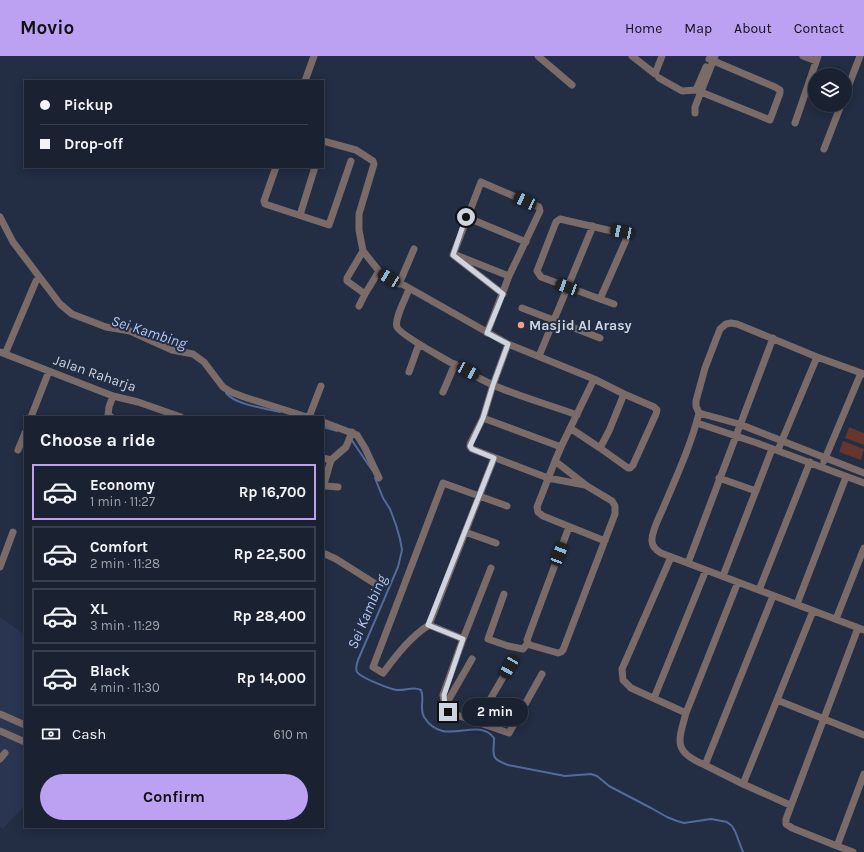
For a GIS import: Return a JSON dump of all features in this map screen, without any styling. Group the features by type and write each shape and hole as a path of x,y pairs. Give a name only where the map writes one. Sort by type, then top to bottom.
{"street":[{"path":"305,80 314,56"},
{"path":"538,56 572,85"},
{"path":"632,56 655,74 662,56"},
{"path":"795,123 817,59 804,56"},
{"path":"852,77 860,56"},
{"path":"659,78 682,91 698,91 768,120 770,119 780,94 780,90 712,58 698,91 695,113"},
{"path":"824,149 838,112"},
{"path":"324,141 356,150 374,162 359,214 358,230 363,251 379,271 399,284 508,344 594,379 654,407 657,410 634,465 630,468 570,428"},
{"path":"276,168 264,202 265,204 330,224 351,161"},
{"path":"300,215 315,168"},
{"path":"453,254 480,182 539,207 540,212 510,276 487,333"},
{"path":"0,217 13,242 60,304 72,314 106,327 130,331 172,350 193,354 204,362 223,387 231,392 305,416"},
{"path":"466,217 526,242"},
{"path":"600,299 626,240 626,236 622,232 560,219 556,222 537,273 541,277 567,287 600,299 614,304"},
{"path":"539,356 593,226"},
{"path":"399,284 414,249"},
{"path":"363,251 347,278 347,281 364,294"},
{"path":"453,254 510,276"},
{"path":"453,254 453,256 503,294"},
{"path":"360,306 364,294 379,271"},
{"path":"2,353 36,281"},
{"path":"409,289 397,319 396,325 398,330 419,344 493,385 577,414"},
{"path":"522,308 600,338"},
{"path":"822,467 825,457 862,373 737,324 726,324 720,329 699,386 696,406 700,413 740,424 782,440 825,457 864,473"},
{"path":"688,563 773,338"},
{"path":"409,372 419,344"},
{"path":"508,344 483,418 470,444 470,447 494,458 548,478 587,486"},
{"name":"Jalan Raharja","path":"2,353 113,396 138,402 178,416"},
{"path":"723,576 756,490 775,450 782,440 818,357"},
{"path":"443,392 455,364"},
{"path":"31,416 49,371"},
{"path":"594,379 561,447 537,510 541,515 605,541"},
{"path":"308,416 321,386"},
{"path":"600,448 607,436 624,394"},
{"path":"110,416 108,415 113,396"},
{"path":"700,413 652,541 655,549 661,553 861,629 823,718 786,819 786,824 788,826 852,852"},
{"path":"483,418 561,447"},
{"path":"324,422 356,435 362,442 378,478"},
{"path":"697,423 810,462 864,483"},
{"path":"338,487 326,486 324,484 331,460 346,447 351,433"},
{"path":"18,450 24,435"},
{"path":"324,458 331,460"},
{"path":"494,458 479,496 466,532 428,625 402,649 383,673 373,667 444,483 479,496 507,506"},
{"path":"528,643 556,652 562,651 615,514 615,506 612,501 587,486 556,461"},
{"path":"759,590 810,462"},
{"path":"797,604 846,477"},
{"path":"719,478 756,490"},
{"path":"504,594 488,639 522,649 528,643 528,636 569,527"},
{"path":"0,567 13,532"},
{"path":"466,532 496,543"},
{"path":"836,619 864,548"},
{"path":"324,553 336,559 374,583"},
{"path":"671,557 622,669 622,676 626,684 636,691 686,713"},
{"path":"491,568 463,639 444,695 445,706 448,712 509,733 542,674"},
{"path":"654,698 706,570"},
{"path":"738,582 686,713 680,737 682,749 690,757 705,765 790,805"},
{"path":"705,765 773,596"},
{"path":"743,784 812,610"},
{"path":"428,625 463,639"},
{"path":"445,706 472,659"},
{"path":"477,722 509,667"},
{"path":"777,700 864,735"},
{"path":"0,714 24,725"},
{"path":"0,731 24,742"},
{"path":"837,846 864,774"}],"shaded area":[{"path":"849,427 864,433 864,445 845,438"},
{"path":"843,441 864,449 861,460 839,452"},
{"path":"0,617 24,634 24,806 3,829 0,827"}],"waterway":[{"name":"Sei Kambing","path":"226,393 243,403 280,412"},
{"name":"Sei Kambing","path":"324,427 337,431"},
{"name":"Sei Kambing","path":"351,439 372,470"},
{"name":"Sei Kambing","path":"375,478 383,498 390,509 396,525 402,550 398,567 358,660 356,668 357,672 370,680 393,689 400,690 415,688 421,690 423,714 432,726 441,731 450,732 470,730 487,732 494,738 493,752 495,758 502,763 565,776 591,774 597,776 609,786 677,821 684,823 711,819 727,822 735,831 743,852"}],"place":[{"name":"Masjid Al Arasy","path":"521,325"}],"route":[{"path":"448,712 445,706 444,695 463,639 428,625 494,458 471,449 470,444 483,418 508,344 487,333 503,294 453,256 466,217"}]}
